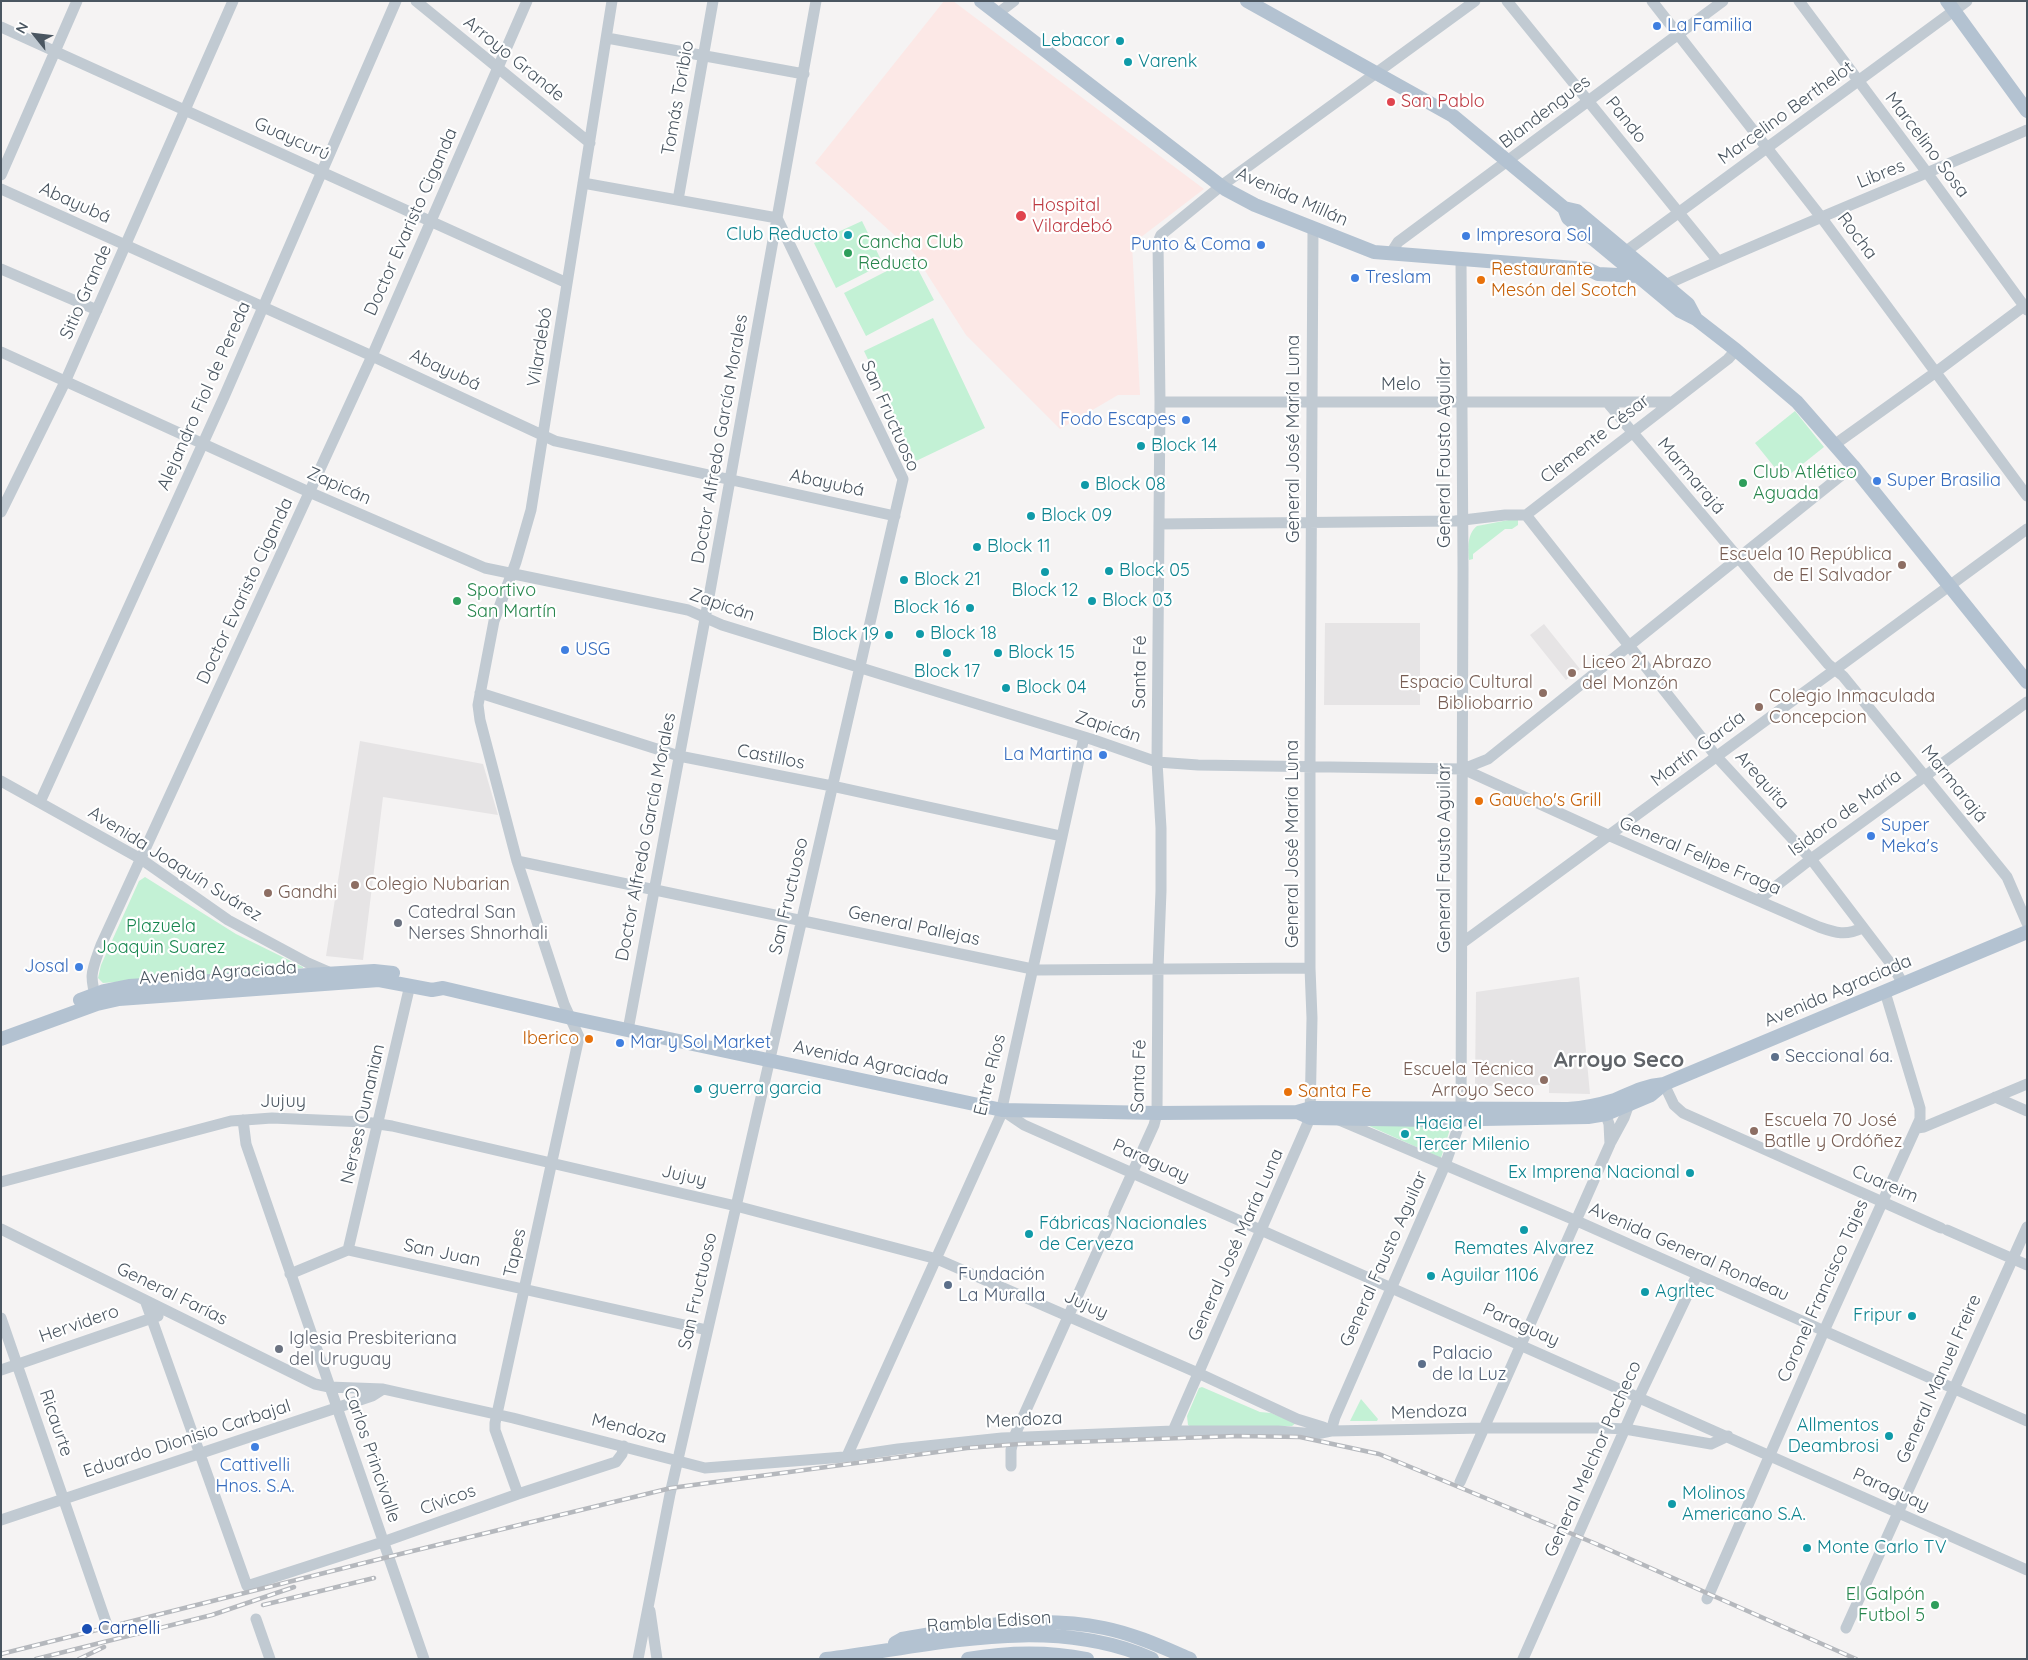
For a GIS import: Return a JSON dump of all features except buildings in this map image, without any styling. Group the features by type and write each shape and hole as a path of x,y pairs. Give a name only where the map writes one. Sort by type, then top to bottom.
{"main road":[{"name":"Avenida Millán","path":"981,1 1221,186 1255,205 1366,249 1391,253 1588,269 1598,274 1638,276"},
{"path":"1247,1 1453,116 1564,208 1568,218 1626,257 1688,304 1696,319"},
{"path":"1951,6 2027,111"},
{"name":"Avenida Millán","path":"1588,269 1626,257"},
{"path":"1626,257 1638,276 1680,312 1696,319 1736,350 1796,402 1852,466 2027,682"},
{"name":"Avenida Agraciada","path":"1311,1113 1335,1118 1585,1108 1604,1109 1628,1104 1651,1095 1664,1084 2027,932"},
{"name":"Avenida Agraciada","path":"1,1039 129,986 391,972 436,981 443,988"},
{"name":"Avenida Agraciada","path":"1,1030 96,999 380,980 432,990 443,988 571,1018 1002,1110 1157,1113 1461,1114"},
{"name":"Avenida Agraciada","path":"1604,1109 1647,1085 1664,1084"},
{"path":"879,1652 902,1639 968,1627 1039,1621 1073,1623 1105,1628 1143,1639 1190,1659"},
{"name":"Rambla Edison","path":"826,1659 1004,1636 1051,1635 1080,1638 1121,1648 1152,1659"},
{"name":"Rambla Edison","path":"968,1659 1005,1653 1033,1652 1087,1659"}],"street":[{"path":"1,175 77,1"},
{"name":"Sitio Grande","path":"1,512 65,382 233,1"},
{"name":"Alejandro Fiol de Pereda","path":"40,802 263,307 396,1"},
{"name":"Arroyo Grande","path":"416,1 590,143"},
{"name":"Doctor Evaristo Ciganda","path":"96,999 91,980 101,945 372,356 527,1"},
{"name":"Vilardebó","path":"517,861 480,720 478,705 494,621 526,529 543,436 612,1"},
{"name":"Tomás Toribio","path":"678,200 712,1"},
{"name":"Doctor Alfredo García Morales","path":"628,1030 705,619 816,1"},
{"path":"997,14 1014,1"},
{"path":"1221,186 1475,1"},
{"name":"Pando","path":"1507,1 1718,261"},
{"name":"Rocha","path":"1652,1 1821,217 2027,496"},
{"name":"Blandengues","path":"1391,253 1398,242 1723,1"},
{"name":"Marcelino Sosa","path":"1798,1 2026,307"},
{"name":"Marcelino Berthelot","path":"1626,257 1679,213 1858,81 1951,6 1967,1"},
{"name":"Guaycurú","path":"1,28 567,283"},
{"path":"607,38 804,74"},
{"name":"Libres","path":"1665,285 2027,130"},
{"path":"583,183 777,218"},
{"name":"Santa Fé","path":"1011,1466 1011,1450 1014,1438 1154,1125 1157,1113 1158,968 1161,891 1161,828 1156,762 1160,402 1158,242 1161,235 1221,186"},
{"name":"Abayubá","path":"1,189 372,356 555,441 895,516"},
{"name":"San Fructuoso","path":"638,1659 678,1460 707,1330 903,479 777,218"},
{"name":"General José María Luna","path":"1173,1431 1311,1113 1310,768 1313,228"},
{"name":"General Fausto Aguilar","path":"1331,1431 1335,1416 1445,1165 1461,1114 1461,258"},
{"path":"1,269 97,310"},
{"path":"1834,445 2026,307"},
{"name":"Clemente César","path":"1526,515 1736,350"},
{"name":"Zapicán","path":"1,352 203,442 309,492 485,568 511,575 688,610 705,619 1084,737 1156,762 1310,768 1462,769"},
{"name":"Melo","path":"1160,402 1672,402"},
{"name":"Marmarajá","path":"1607,402 1828,664 1843,676 2007,877 2027,923"},
{"path":"1462,769 1488,758 1852,466"},
{"path":"1159,524 1462,521 1505,515 1526,515"},
{"name":"Arequita","path":"1526,515 1716,756 1811,859 1862,928"},
{"name":"Martín García","path":"1462,943 2027,529"},
{"name":"Castillos","path":"480,693 679,756 832,786 1061,836"},
{"name":"Isidoro de María","path":"1758,900 1811,859 2027,702"},
{"name":"Entre Ríos","path":"847,1456 937,1260 1002,1110 1084,737"},
{"path":"1487,780 1483,772 1488,758"},
{"name":"General Felipe Fraga","path":"1462,769 1610,836 1834,933 1853,933 1862,928"},
{"name":"Avenida Joaquín Suárez","path":"1,780 141,859 228,920 332,974"},
{"name":"General Pallejas","path":"517,861 1032,969 1310,968"},
{"name":"Tapes","path":"517,861 564,1004 579,1036 495,1430 518,1494"},
{"path":"1862,928 1894,968 1903,984"},
{"name":"Nerses Ounanian","path":"348,1250 410,985"},
{"name":"Coronel Francisco Tajes","path":"1707,1599 1769,1455 1920,1118 1920,1108 1885,992"},
{"name":"Cuareim","path":"1664,1084 1674,1105 1683,1113 1882,1202 2027,1264"},
{"path":"1917,1128 1924,1127 2027,1084"},
{"path":"1995,1097 2027,1111"},
{"path":"1460,1482 1610,1144 1624,1118 1628,1104"},
{"path":"1604,1109 1610,1135 1610,1144"},
{"name":"Paraguay","path":"1002,1110 1024,1125 2027,1570"},
{"name":"Jujuy","path":"1,1182 231,1121 272,1118 379,1124 736,1206 937,1260 1198,1373 1297,1419 1331,1431"},
{"name":"Avenida General Rondeau","path":"1335,1118 1577,1221 2027,1421"},
{"name":"Carlos Princivalle","path":"243,1120 246,1144 424,1659"},
{"name":"General Manuel Freire","path":"1846,1628 2027,1227"},
{"name":"General Farías","path":"1,1229 304,1379 329,1387"},
{"path":"290,1274 348,1250"},
{"name":"San Juan","path":"348,1250 707,1330"},
{"name":"General Melchor Pacheco","path":"1523,1659 1640,1397 1697,1275"},
{"path":"145,1300 199,1453"},
{"name":"Hervidero","path":"1,1370 169,1312"},
{"name":"Ricaurte","path":"1,1318 108,1625"},
{"name":"Mendoza","path":"329,1387 383,1389 624,1446 693,1465 718,1468 1014,1438 1173,1431 1269,1431 1316,1434 1331,1431 1577,1427 1626,1429 1711,1444 1728,1436"},
{"name":"Eduardo Dionisio Carbajal","path":"1,1520 372,1396 383,1389"},
{"name":"Cívicos","path":"199,1453 247,1586 383,1542 518,1494 616,1462 622,1454 624,1446"},
{"name":"San Fructuoso","path":"648,1605 658,1659"},
{"path":"256,1619 270,1659"}],"shaded area":[{"name":"Hospital Vilardebó","path":"944,1 953,1 1204,189 1132,244 1140,395 1118,395 1060,429 966,335 913,252 815,163"},
{"path":"1325,623 1420,623 1420,705 1324,705"},
{"path":"1544,624 1580,669 1566,680 1530,635"},
{"name":"Colegio Nubarian","path":"360,741 483,764 498,815 383,797 363,960 326,956"},
{"path":"1579,977 1590,1094 1549,1093 1549,1085 1475,1086 1476,992"}],"green space":[{"name":"Cancha Club Reducto","path":"862,221 883,264 836,288 814,243"},
{"path":"912,258 934,300 866,336 844,293"},
{"path":"933,318 985,428 916,461 864,351"},
{"name":"Club Atlético Aguada","path":"1795,411 1824,447 1784,479 1755,443"},
{"path":"1514,519 1518,520 1518,525 1512,529 1505,529 1473,554 1473,559 1469,560 1468,546 1470,537 1477,526"},
{"name":"Plazuela Joaquin Suarez","path":"145,877 236,934 303,968 103,983 98,978 101,965 139,881"},
{"path":"1367,1125 1449,1125 1450,1129 1441,1158"},
{"path":"1202,1387 1260,1412 1271,1413 1296,1423 1292,1426 1191,1427 1188,1425 1187,1416 1199,1388"},
{"path":"1361,1399 1378,1419 1377,1421 1350,1421"}],"railway":[{"path":"1,1654 671,1488 967,1448 1019,1444 1236,1436 1300,1437 1379,1454 1594,1543 1856,1659"},
{"path":"263,1605 374,1578"},
{"path":"36,1659 212,1615 294,1587"},
{"path":"79,1659 104,1647"}],"place":[{"name":"La Familia","path":"1657,26"},
{"name":"Lebacor","path":"1120,41"},
{"name":"Varenk","path":"1128,62"},
{"name":"San Pablo","path":"1391,102"},
{"name":"Hospital Vilardebó","path":"1021,216"},
{"name":"Club Reducto","path":"848,235"},
{"name":"Impresora Sol","path":"1466,236"},
{"name":"Punto & Coma","path":"1261,245"},
{"name":"Cancha Club Reducto","path":"848,253"},
{"name":"Treslam","path":"1355,278"},
{"name":"Restaurante Mesón del Scotch","path":"1481,280"},
{"name":"Fodo Escapes","path":"1186,420"},
{"name":"Block 14","path":"1141,446"},
{"name":"Super Brasilia","path":"1877,481"},
{"name":"Club Atlético Aguada","path":"1743,483"},
{"name":"Block 08","path":"1085,485"},
{"name":"Block 09","path":"1031,516"},
{"name":"Block 11","path":"977,547"},
{"name":"Escuela 10 República de El Salvador","path":"1902,565"},
{"name":"Block 05","path":"1109,571"},
{"name":"Block 12","path":"1045,572"},
{"name":"Block 21","path":"904,580"},
{"name":"Sportivo San Martín","path":"457,601"},
{"name":"Block 03","path":"1092,601"},
{"name":"Block 16","path":"970,608"},
{"name":"Block 18","path":"920,634"},
{"name":"Block 19","path":"889,635"},
{"name":"USG","path":"565,650"},
{"name":"Block 17","path":"947,653"},
{"name":"Block 15","path":"998,653"},
{"name":"Liceo 21 Abrazo del Monzón","path":"1572,673"},
{"name":"Block 04","path":"1006,688"},
{"name":"Espacio Cultural Bibliobarrio","path":"1543,693"},
{"name":"Colegio Inmaculada Concepcion","path":"1759,707"},
{"name":"La Martina","path":"1103,755"},
{"name":"Gaucho's Grill","path":"1479,801"},
{"name":"Super Meka's","path":"1871,836"},
{"name":"Colegio Nubarian","path":"355,885"},
{"name":"Gandhi","path":"268,893"},
{"name":"Catedral San Nerses Shnorhali","path":"398,923"},
{"name":"Josal","path":"79,967"},
{"name":"Iberico","path":"589,1039"},
{"name":"Mar y Sol Market","path":"620,1043"},
{"name":"Seccional 6a.","path":"1775,1057"},
{"name":"Escuela Técnica Arroyo Seco","path":"1544,1080"},
{"name":"guerra garcia","path":"698,1089"},
{"name":"Santa Fe","path":"1288,1092"},
{"name":"Escuela 70 José Batlle y Ordóñez","path":"1754,1131"},
{"name":"Hacia el Tercer Milenio","path":"1405,1134"},
{"name":"Ex Imprena Nacional","path":"1690,1173"},
{"name":"Remates Alvarez","path":"1524,1230"},
{"name":"Fábricas Nacionales de Cerveza","path":"1029,1234"},
{"name":"Aguilar 1106","path":"1431,1276"},
{"name":"Fundación La Muralla","path":"948,1285"},
{"name":"Agrltec","path":"1645,1292"},
{"name":"Fripur","path":"1912,1316"},
{"name":"Iglesia Presbiteriana del Uruguay","path":"279,1349"},
{"name":"Palacio de la Luz","path":"1422,1364"},
{"name":"Allmentos Deambrosi","path":"1889,1436"},
{"name":"Cattivelli Hnos. S.A.","path":"255,1447"},
{"name":"Molinos Americano S.A.","path":"1672,1504"},
{"name":"Monte Carlo TV","path":"1807,1548"},
{"name":"El Galpón Futbol 5","path":"1935,1605"},
{"name":"Carnelli","path":"87,1629"}],"district":[{"name":"Arroyo Seco","path":"1619,1060"}]}
